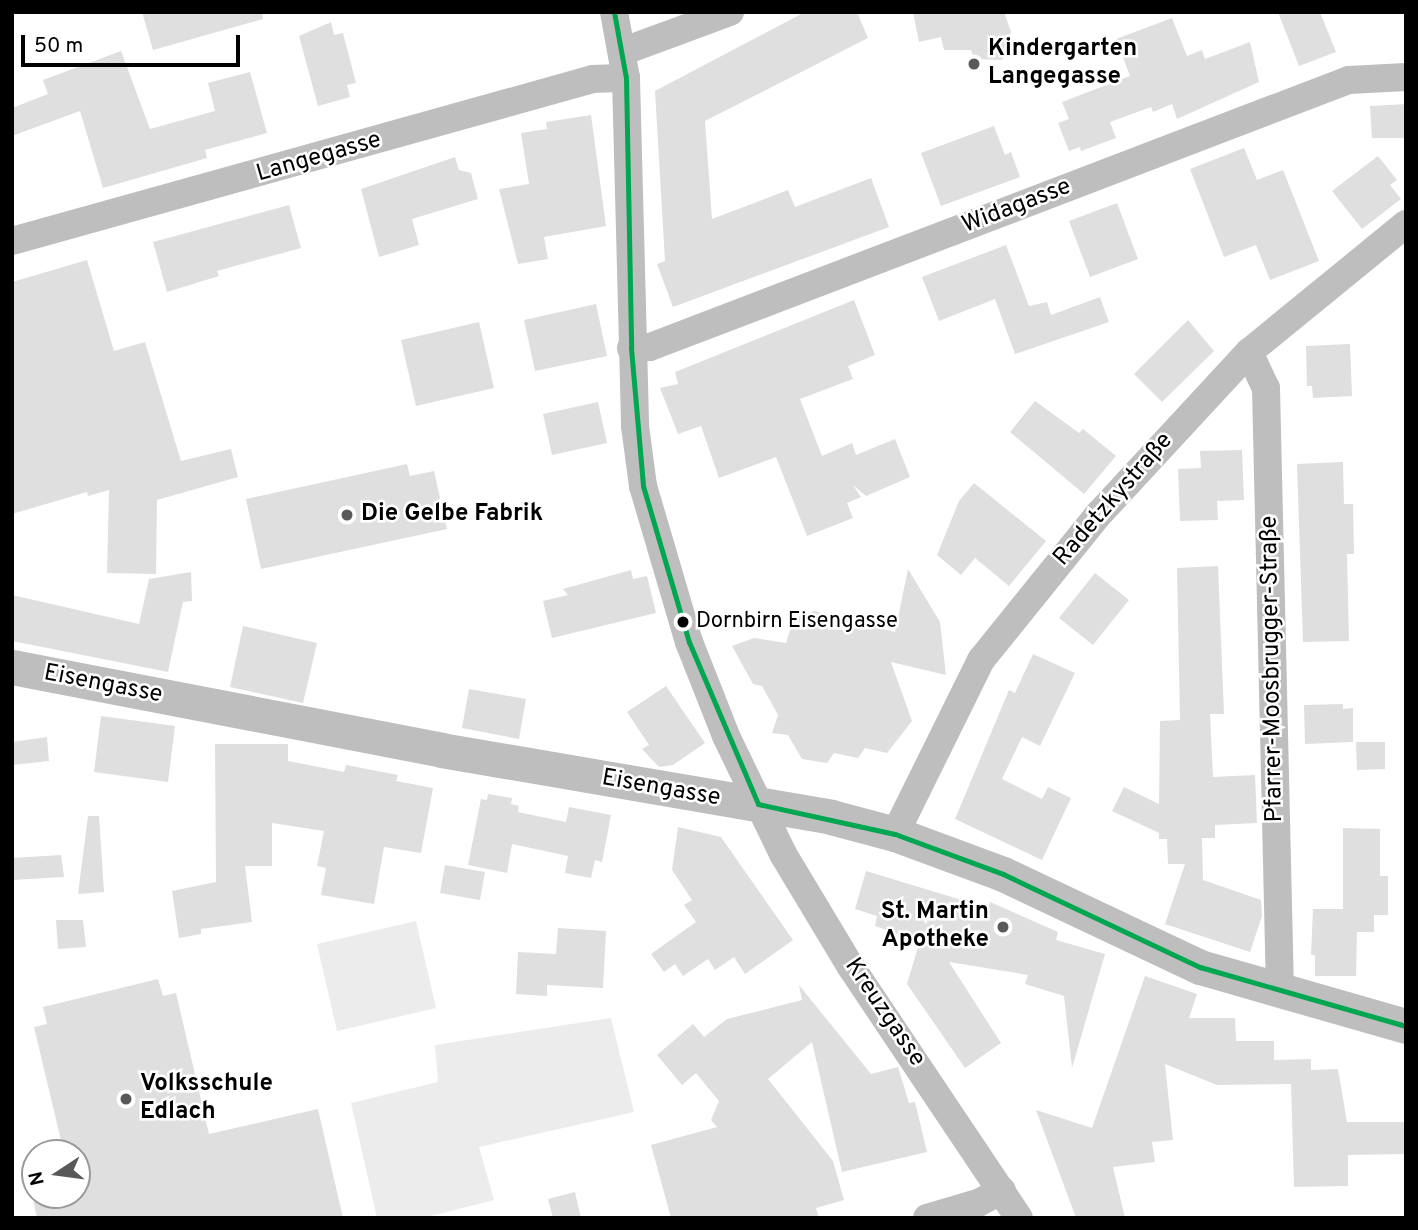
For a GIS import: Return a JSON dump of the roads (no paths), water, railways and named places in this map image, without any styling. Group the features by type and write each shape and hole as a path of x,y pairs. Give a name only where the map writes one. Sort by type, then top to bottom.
{"main road":[{"name":"Eisengasse","path":"12,667 441,750 758,804 895,834 1003,874 1200,967 1406,1026"}],"street":[{"name":"Kreuzgasse","path":"614,12 625,64 635,426 647,498 689,642 758,804 851,967 1002,1190 1018,1218"},
{"name":"Langegasse","path":"12,242 593,79 730,12"},
{"name":"Widagasse","path":"631,348 650,347 1349,80 1406,77"},
{"name":"Radetzkystraße","path":"895,834 981,660 1099,514 1249,352 1406,224"},
{"name":"Pfarrer-Moosbrugger-Straße","path":"1249,352 1266,388 1280,989"},
{"path":"927,1218 978,1203 1002,1190"}],"place":[{"name":"Kindergarten Langegasse","path":"974,64"},
{"name":"Die Gelbe Fabrik","path":"347,515"},
{"name":"Dornbirn Eisengasse","path":"683,622"},
{"name":"St. Martin Apotheke","path":"1003,927"},
{"name":"Volksschule Edlach","path":"126,1099"}]}
